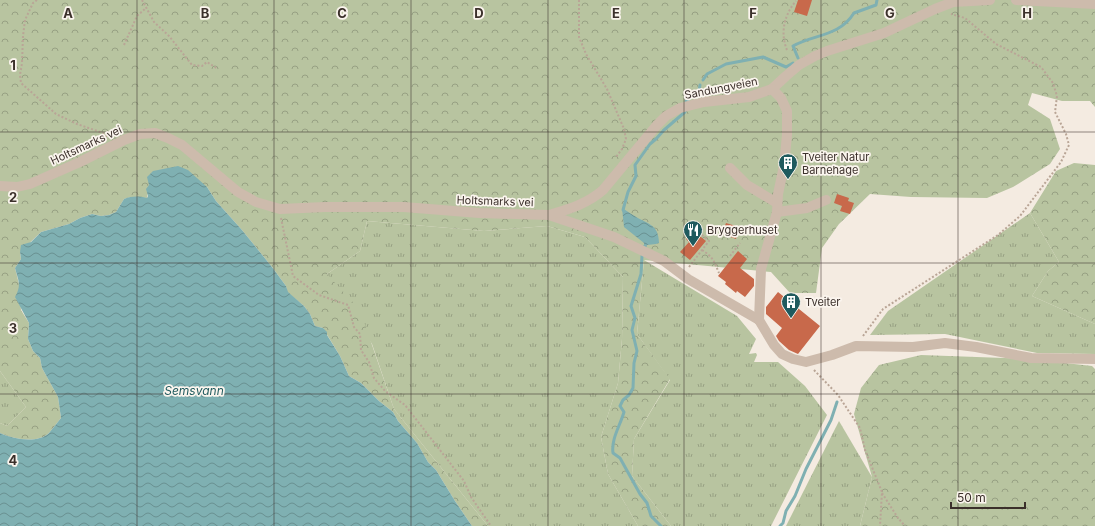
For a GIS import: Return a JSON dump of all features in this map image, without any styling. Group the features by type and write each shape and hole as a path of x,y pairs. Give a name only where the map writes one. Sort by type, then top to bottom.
{"street":[{"name":"Sandungveien","path":"549,215 585,203 595,197 603,190 657,125 666,116 680,108 704,102 749,97 772,89 799,65 826,51 884,33 953,2 990,0"},
{"path":"1016,0 1095,4"},
{"path":"772,89 781,98 787,111 787,135 784,166 778,194 777,207 761,269 759,320 774,345 782,354 793,360 806,362 832,355 856,346 913,347 945,343 976,347 1031,358 1095,359"},
{"name":"Holtsmarks vei","path":"0,186 17,187 30,184 140,134 155,134 168,138 182,145 238,192 256,202 280,209 404,207 479,213 549,215 614,237 664,260 688,279 759,320"},
{"path":"730,168 747,184 777,207 807,208 826,200"}],"path":[{"path":"37,0 33,3 26,20 23,36 20,75 21,83 56,114 77,124 103,133 116,144"},
{"path":"142,0 154,22 169,36 192,65 202,66 207,62 218,68"},
{"path":"579,0 579,37 586,54 607,89 624,129 626,139 622,150 614,162"},
{"path":"788,50 783,33 784,24 792,5 796,1"},
{"path":"124,45 137,16 146,8"},
{"path":"856,346 883,309 998,236 1020,216 1061,162 1069,145 1066,134 1055,112 1056,96 1054,83 1041,67 996,44 965,18 935,9"},
{"path":"280,209 293,276 319,295 348,305 354,327 360,334 360,350 369,362 374,378 385,391 406,405 464,481 471,497 491,526"},
{"path":"692,263 708,241 695,229"},
{"path":"730,256 740,244"},
{"path":"702,250 714,259 719,273"},
{"path":"806,362 838,395 860,428 865,450 882,492 898,518 905,526"},
{"path":"880,526 882,492"}],"green space":[{"path":"0,0 1095,0 1095,107 1090,101 1062,101 1032,93 1028,105 1050,119 1060,149 1050,164 1013,187 987,198 911,197 870,194 839,224 822,248 816,293 790,293 771,272 644,260 637,334 670,379 634,439 632,476 671,526 638,526 608,474 601,437 618,383 622,339 623,277 585,237 547,226 484,231 367,221 360,251 327,274 360,310 394,409 488,526 472,526 436,470 428,462 417,443 398,421 393,412 379,401 361,383 349,376 340,356 323,328 315,326 310,314 304,306 287,292 286,286 272,267 216,201 207,187 149,185 147,198 131,197 124,199 116,212 109,215 101,216 92,214 69,224 41,232 20,252 21,259 15,268 19,284 21,310 29,323 28,339 33,351 40,358 42,368 58,397 61,418 49,433 38,438 18,439 0,433 0,423 7,426 26,407 0,371"},
{"path":"1074,163 1095,165 1095,324 1032,296 1048,271 1059,262 1030,213 1056,171"},
{"path":"1030,213 1059,262 1048,271 1032,296 1095,324 1095,354 1037,353 945,334 870,335 888,311"},
{"path":"367,221 484,231 547,226 585,237 623,277 622,339 618,383 601,437 608,474 638,526 488,526 394,409 372,344 327,274 360,251"},
{"path":"644,260 737,316 756,339 749,354 756,353 757,355 754,362 778,362 805,386 827,415 771,526 671,526 632,476 634,439 670,380 637,334"},
{"path":"921,355 1029,359 1092,366 1095,369 1095,526 860,526 872,477 854,414 861,388 879,365"},
{"path":"0,371 26,407 7,426 0,423"},
{"path":"839,421 872,477 860,526 786,526"}],"water":[{"name":"Semsvann","path":"178,166 188,170 207,187 216,201 272,267 286,286 288,292 304,306 310,314 315,326 323,328 327,332 327,335 340,356 349,376 361,383 379,401 393,412 398,421 417,443 428,462 436,470 472,526 0,526 0,433 18,439 38,438 49,433 61,418 58,397 42,368 40,358 33,351 28,339 29,323 15,297 19,286 15,268 21,259 21,245 31,242 41,232 69,224 80,218 92,214 101,216 116,212 124,199 130,197 147,198 148,196 146,189 149,185 147,177 153,171"},
{"path":"622,208 651,225 657,231 659,243 647,245 646,249 642,246 644,243 624,227"}],"building":[{"path":"798,0 812,0 807,16 794,12"},
{"path":"837,194 849,198 848,201 854,203 850,214 840,211 842,206 834,203"},
{"path":"726,223 739,227 736,239 722,234"},
{"path":"692,232 695,234 696,233 706,241 690,260 680,252 689,242 686,239"},
{"path":"738,251 747,259 740,268 754,279 754,286 745,297 737,291 736,293 718,276"},
{"name":"Tveiter","path":"778,292 820,326 798,354 789,350 779,341 776,336 782,328 766,314 766,307"}],"waterway":[{"path":"798,58 793,46 834,31 848,21 854,13 876,5 877,0"},
{"path":"703,80 707,74 726,64 763,57 786,67 793,63"},
{"path":"686,101 699,91 700,85"},
{"path":"624,211 628,192 636,176 635,165 650,144 685,112"},
{"path":"642,256 641,274 631,306 635,318 632,330 637,351 634,363 633,388 620,406 624,412 613,443 613,453 620,458 640,494 647,503 651,516 661,526"},
{"path":"780,526 783,523 786,511 795,496 806,469 831,420 837,402"}],"place":[{"name":"Tveiter Natur Barnehage","path":"788,180"},
{"name":"Bryggerhuset","path":"693,247"},
{"name":"Tveiter","path":"791,319"}]}
